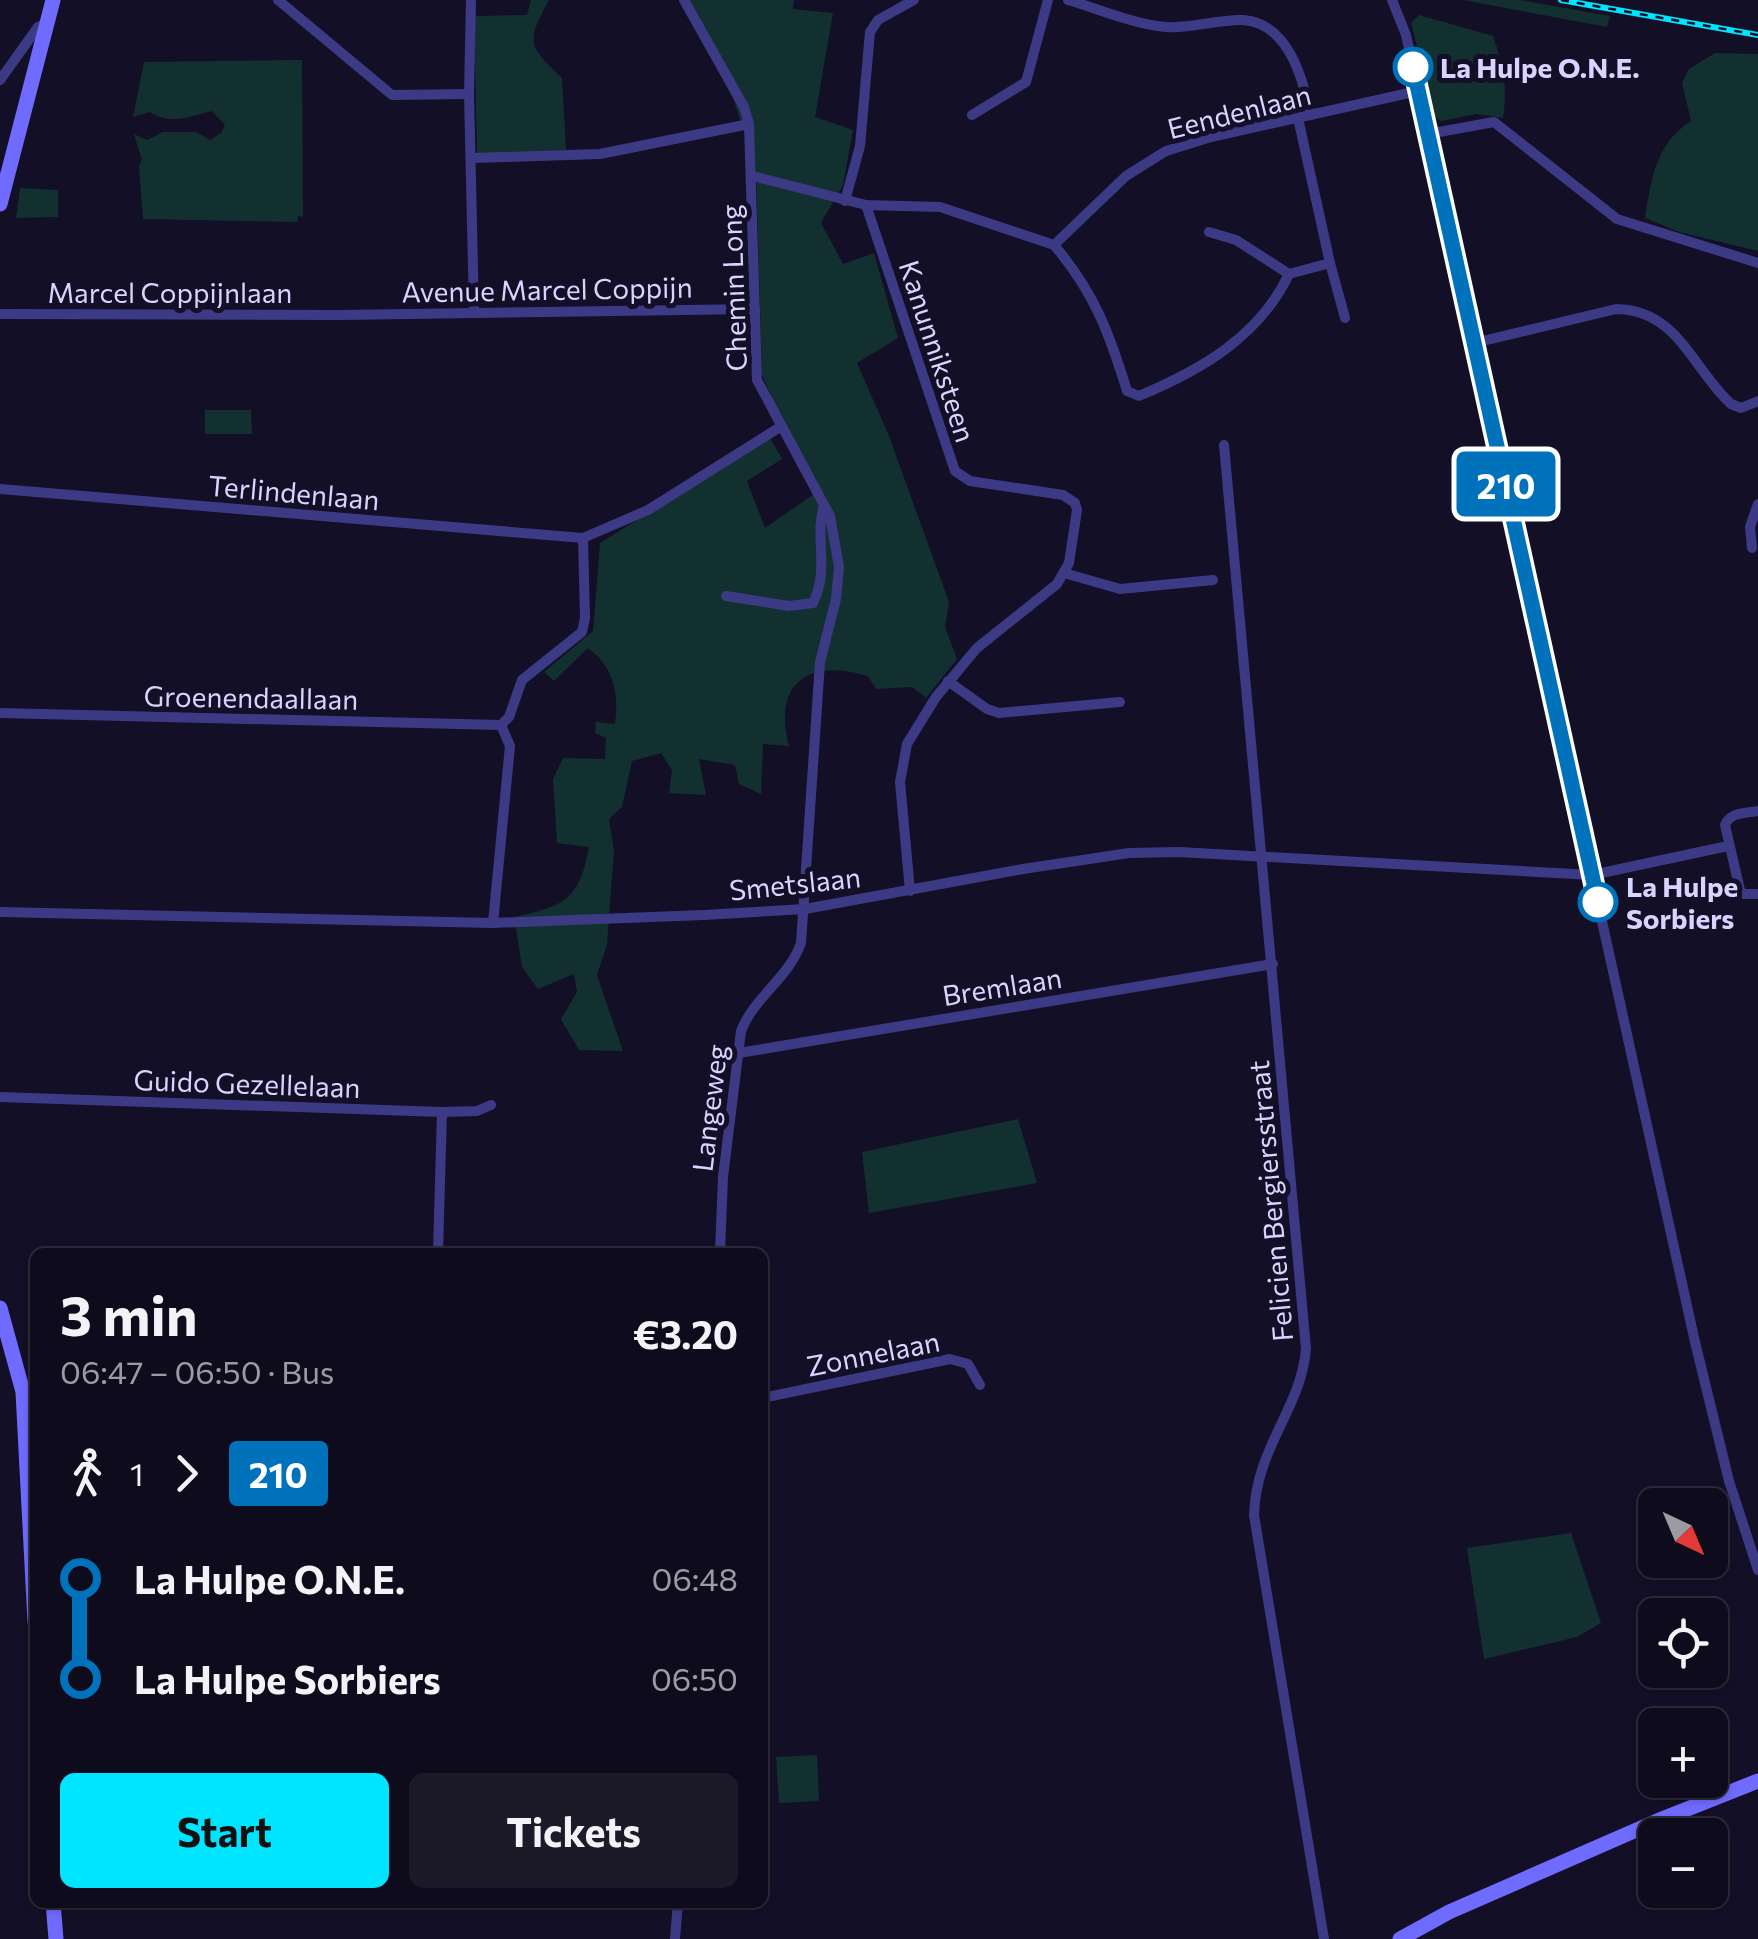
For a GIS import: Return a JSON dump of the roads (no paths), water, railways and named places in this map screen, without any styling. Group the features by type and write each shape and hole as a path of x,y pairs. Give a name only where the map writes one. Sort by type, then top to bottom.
{"main road":[{"path":"0,204 53,0"},
{"path":"0,1308 4,1338 29,1392 30,1430"},
{"path":"1400,1939 1484,1897 1758,1781"},
{"path":"54,1908 56,1939"}],"street":[{"path":"278,0 392,95 469,94"},
{"path":"472,0 469,94 474,311"},
{"name":"Chemin Long","path":"684,0 750,124 757,380 824,505 836,539 836,599 822,649 818,690"},
{"path":"845,201 860,146 870,32 878,20 914,0"},
{"path":"972,115 1026,82 1048,0"},
{"path":"1068,0 1162,26 1254,22 1289,52 1302,78 1311,115"},
{"path":"1392,0 1403,24 1428,134 1695,1342 1729,1481 1758,1570"},
{"path":"0,80 38,27 48,22"},
{"name":"Eendenlaan","path":"1054,245 1126,176 1166,151 1195,140 1418,91"},
{"path":"1298,118 1345,318"},
{"path":"1428,134 1494,122 1617,219 1758,263"},
{"path":"472,158 600,154 750,124"},
{"path":"752,176 866,205 940,207 1054,245 1089,290 1109,330 1126,391 1132,396 1162,387 1224,352 1250,330 1289,274 1330,263"},
{"name":"Kanunniksteen","path":"866,205 952,466 970,481 1063,495 1072,500 1077,510 1064,573"},
{"path":"1209,232 1236,240 1289,274"},
{"name":"Avenue Marcel Coppijn","path":"340,315 755,309"},
{"path":"1474,343 1616,309 1636,309 1650,314 1672,332 1731,404 1741,408 1758,401"},
{"name":"Marcel Coppijnlaan","path":"0,314 340,315"},
{"path":"493,923 510,746 500,725 509,717 522,680 582,632 586,618 584,538 648,510 780,427"},
{"name":"Felicien Bergiersstraat","path":"1224,446 1306,1349 1301,1379 1262,1466 1254,1515 1324,1939"},
{"name":"Terlindenlaan","path":"0,489 584,538"},
{"path":"1752,548 1750,527 1758,504"},
{"path":"726,596 788,606 814,603 824,566 824,505"},
{"path":"910,890 901,765 916,724 948,682 994,633 1048,595 1064,573 1120,589 1214,580"},
{"path":"948,682 999,714 1120,702"},
{"name":"Langeweg","path":"720,1248 723,1178 740,1031 748,1011 797,954 804,910 818,690"},
{"name":"Groenendaallaan","path":"0,713 500,725"},
{"path":"1758,811 1736,814 1725,825 1740,890 1743,894 1758,894"},
{"name":"Smetslaan","path":"0,912 493,923 804,910 1023,869 1128,854 1262,857 1592,875 1728,846"},
{"name":"Bremlaan","path":"739,1053 1273,964"},
{"name":"Guido Gezellelaan","path":"0,1097 442,1112 477,1111 490,1105"},
{"path":"438,1248 442,1112"},
{"name":"Zonnelaan","path":"768,1397 950,1359 968,1364 980,1385"},
{"path":"675,1939 678,1908"}],"railway":[{"path":"1561,0 1758,35"}],"place":[{"name":"La Hulpe O.N.E.","path":"1413,67"},
{"name":"La Hulpe Sorbiers","path":"1598,902"}]}
